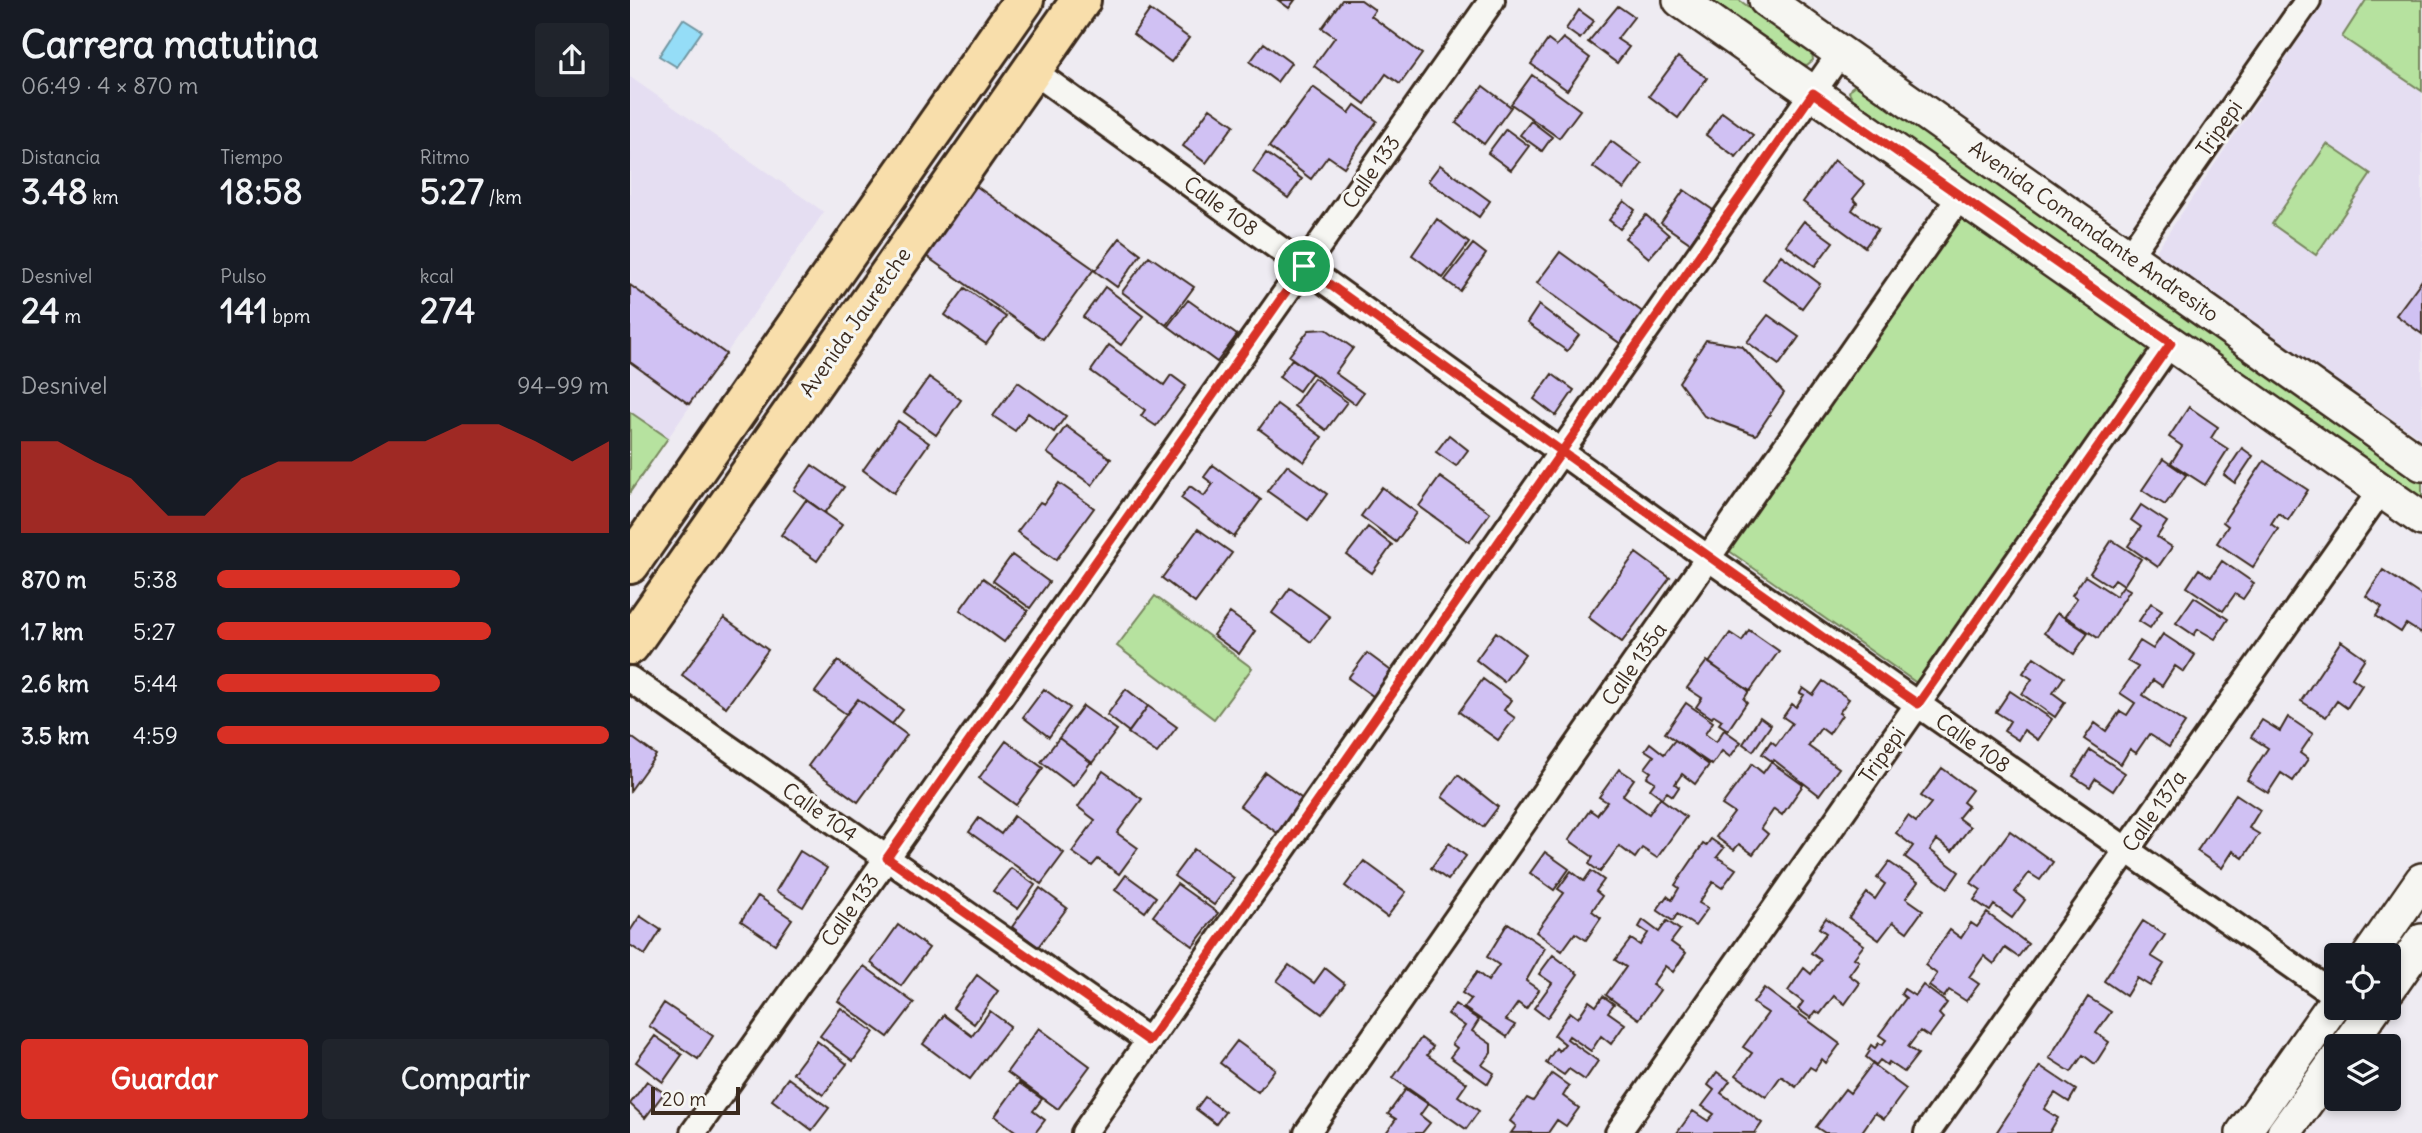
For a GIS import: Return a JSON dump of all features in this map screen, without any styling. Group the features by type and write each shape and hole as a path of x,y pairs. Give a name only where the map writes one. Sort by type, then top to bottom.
{"main road":[{"path":"630,564 1024,0"},
{"name":"Avenida Jauretche","path":"630,645 1081,0"},
{"path":"1680,0 2422,519"},
{"name":"Avenida Comandante Andresito","path":"1766,0 2422,464"},
{"path":"2378,943 2422,880"},
{"path":"2401,971 2422,941"},
{"path":"2243,1133 2324,1018"},
{"path":"2284,1133 2324,1078"}],"street":[{"name":"Calle 133","path":"693,1133 1492,0"},
{"name":"Tripepi","path":"2129,256 2308,0"},
{"path":"1084,1133 1841,52"},
{"name":"Calle 108","path":"1032,70 1709,558 2324,988"},
{"name":"Calle 135a","path":"1307,1133 1961,195"},
{"name":"Tripepi","path":"1618,1133 2171,343"},
{"name":"Calle 137a","path":"1927,1133 2381,490"},
{"name":"Calle 104","path":"630,679 1149,1041"}],"shaded area":[{"path":"2326,0 2422,0 2422,439 2152,257"},
{"path":"630,77 824,212 668,438 630,412"}],"green space":[{"path":"1711,0 1739,0 1812,52 1813,60 1807,65 1801,64"},
{"path":"2366,0 2422,0 2422,91 2342,37"},
{"path":"1855,85 1861,85 2422,483 2422,504 1853,99 1849,92"},
{"path":"2327,144 2371,174 2316,255 2272,224"},
{"path":"1958,207 2156,348 1921,686 1725,548"},
{"path":"630,412 668,438 630,492"},
{"path":"1155,596 1252,668 1214,719 1117,646"}],"water":[{"path":"683,19 702,31 677,67 659,56"}],"building":[{"path":"1278,0 1295,0 1289,8"},
{"path":"1342,0 1361,0 1375,10 1371,16 1422,54 1400,84 1386,74 1365,104 1314,66 1335,37 1322,28"},
{"path":"1618,6 1634,17 1617,39 1629,47 1617,63 1588,42"},
{"path":"1150,10 1189,38 1171,62 1133,34"},
{"path":"1579,10 1594,21 1580,39 1566,29"},
{"path":"1563,38 1590,58 1567,90 1531,64 1548,40 1556,46"},
{"path":"1264,43 1291,63 1277,82 1250,62"},
{"path":"1678,57 1707,78 1678,118 1649,96"},
{"path":"1532,75 1580,110 1559,138 1511,104"},
{"path":"1483,86 1511,107 1484,144 1456,123"},
{"path":"1313,87 1349,113 1355,105 1377,121 1344,167 1328,156 1311,179 1269,147"},
{"path":"1210,108 1234,125 1206,163 1183,146"},
{"path":"1722,112 1753,135 1736,157 1706,135"},
{"path":"1531,121 1552,137 1542,151 1520,135"},
{"path":"1506,129 1529,146 1511,170 1488,153"},
{"path":"1611,141 1642,164 1624,189 1593,167"},
{"path":"1266,153 1302,179 1288,198 1253,172"},
{"path":"1834,160 1865,184 1853,199 1857,203 1852,210 1878,229 1865,247 1803,202"},
{"path":"1440,165 1490,201 1479,217 1428,181"},
{"path":"976,186 1094,269 1043,339 926,256"},
{"path":"1684,190 1713,210 1690,243 1661,223"},
{"path":"1624,201 1635,210 1620,229 1609,220"},
{"path":"1646,215 1669,235 1649,258 1625,238"},
{"path":"1437,219 1469,243 1443,278 1412,255"},
{"path":"1804,221 1833,242 1815,266 1786,245"},
{"path":"1120,238 1141,254 1117,287 1095,271"},
{"path":"1473,244 1486,254 1460,291 1445,280"},
{"path":"1560,252 1648,316 1625,347 1537,283"},
{"path":"1781,255 1820,284 1802,308 1763,279"},
{"path":"1149,256 1194,287 1166,325 1122,292"},
{"path":"2422,280 2422,334 2396,315"},
{"path":"630,285 726,354 689,404 630,362"},
{"path":"1105,287 1143,316 1121,345 1083,317"},
{"path":"965,288 1006,317 986,344 945,315"},
{"path":"1188,300 1237,335 1217,362 1168,326"},
{"path":"1539,305 1579,335 1567,351 1527,323"},
{"path":"1768,315 1799,337 1779,365 1747,342"},
{"path":"1326,329 1353,348 1335,373 1363,393 1355,404 1289,356 1309,330"},
{"path":"1706,340 1742,346 1784,393 1756,435 1704,416 1679,382"},
{"path":"1109,345 1164,385 1171,375 1186,386 1156,426 1141,416 1145,410 1091,371"},
{"path":"1292,359 1312,373 1299,391 1279,377"},
{"path":"1552,374 1574,390 1556,416 1534,399"},
{"path":"929,377 961,400 936,435 904,412"},
{"path":"1314,378 1347,402 1326,430 1294,406"},
{"path":"1018,382 1066,416 1054,432 1028,413 1015,431 993,416"},
{"path":"1277,404 1322,437 1304,462 1259,429"},
{"path":"2189,407 2218,427 2211,438 2228,449 2205,485 2171,463 2182,446 2169,437"},
{"path":"898,421 929,443 894,493 863,470"},
{"path":"1066,426 1111,459 1092,485 1047,453"},
{"path":"1449,435 1468,450 1456,466 1436,452"},
{"path":"2242,448 2253,456 2235,483 2224,475"},
{"path":"2163,459 2186,475 2165,505 2142,490"},
{"path":"2264,461 2308,490 2288,520 2278,513 2271,524 2278,529 2253,567 2217,543 2228,526 2223,522"},
{"path":"812,465 844,487 825,513 794,490"},
{"path":"1213,465 1261,500 1234,537 1181,498 1190,486 1204,496 1213,484 1204,477"},
{"path":"1287,465 1327,494 1308,520 1267,491"},
{"path":"1440,477 1490,513 1469,542 1419,506"},
{"path":"1059,483 1094,508 1056,560 1017,532 1040,502 1044,504"},
{"path":"1382,487 1417,513 1396,542 1361,516"},
{"path":"806,500 842,525 817,561 781,535"},
{"path":"2141,505 2167,522 2157,537 2172,547 2158,567 2128,546 2141,527 2131,520"},
{"path":"1368,527 1392,545 1372,573 1347,555"},
{"path":"1198,529 1232,553 1195,603 1162,578"},
{"path":"2112,540 2141,559 2124,585 2115,579 2110,586 2090,573"},
{"path":"1636,553 1670,578 1622,642 1588,617"},
{"path":"1012,555 1049,582 1030,608 993,581"},
{"path":"2222,561 2254,583 2243,599 2235,594 2223,611 2187,587 2199,569 2211,577"},
{"path":"2383,570 2422,596 2422,634 2406,624 2401,632 2376,616 2382,607 2366,596"},
{"path":"2085,576 2116,596 2123,586 2130,590 2098,638 2065,616 2077,598 2072,595"},
{"path":"983,578 1028,611 1004,642 960,610"},
{"path":"1290,588 1330,617 1311,642 1272,613"},
{"path":"2194,597 2228,619 2215,639 2198,629 2194,635 2176,623"},
{"path":"2151,603 2162,610 2150,628 2139,621"},
{"path":"1230,613 1255,631 1239,654 1213,635"},
{"path":"2057,613 2088,633 2074,654 2044,633"},
{"path":"724,618 768,650 726,707 682,675"},
{"path":"1749,630 1779,651 1750,691 1709,663 1730,633 1742,641"},
{"path":"1496,632 1525,654 1504,682 1476,660"},
{"path":"2163,634 2195,655 2184,672 2175,666 2162,686 2153,680 2143,695 2185,723 2169,747 2149,734 2136,753 2130,749 2121,764 2084,739 2095,723 2106,731 2120,711 2127,715 2135,703 2120,693 2138,667 2127,661 2140,641 2153,649"},
{"path":"2341,641 2365,658 2352,678 2362,685 2347,708 2337,701 2326,717 2301,701"},
{"path":"1367,653 1402,679 1384,704 1348,678"},
{"path":"2034,657 2064,677 2053,693 2065,702 2055,717 2022,694 2032,679 2023,673"},
{"path":"838,661 903,710 892,724 858,699 846,714 815,692"},
{"path":"1707,661 1749,691 1744,699 1747,702 1728,730 1719,724 1722,720 1714,715 1712,718 1696,707 1702,698 1687,688"},
{"path":"1483,679 1511,700 1504,710 1515,718 1498,740 1459,712"},
{"path":"1823,681 1849,699 1829,734 1821,728 1808,746 1839,768 1819,795 1774,760 1773,762 1762,754 1771,741 1776,745 1792,723 1783,717 1792,704 1796,707 1804,695 1800,693 1803,688 1813,695"},
{"path":"1044,689 1070,708 1049,737 1023,717"},
{"path":"1126,689 1148,706 1129,732 1107,715"},
{"path":"2010,691 2052,719 2038,740 2024,730 2018,740 2004,731 2010,721 1996,712"},
{"path":"858,699 907,735 858,802 808,766"},
{"path":"1686,703 1713,722 1705,734 1716,742 1724,730 1741,742 1730,757 1722,751 1712,765 1665,733"},
{"path":"1083,706 1117,730 1092,763 1059,738"},
{"path":"1148,706 1177,727 1157,753 1128,733"},
{"path":"1760,717 1771,725 1753,751 1743,744"},
{"path":"2288,717 2313,734 2300,753 2308,759 2293,781 2281,773 2268,793 2247,780 2268,748 2251,737 2262,720 2280,731"},
{"path":"630,736 656,755 630,791"},
{"path":"1059,738 1091,762 1073,786 1041,762"},
{"path":"1675,740 1709,765 1695,784 1682,774 1675,784 1679,787 1673,796 1667,792 1662,798 1650,789 1655,782 1647,777 1651,772 1645,768 1654,756 1645,750 1650,743 1664,754"},
{"path":"1006,741 1043,768 1016,805 979,778"},
{"path":"2090,750 2125,773 2113,791 2095,779 2090,787 2073,776"},
{"path":"1771,762 1803,785 1782,815 1774,809 1761,828 1768,834 1753,854 1739,844 1734,850 1716,837 1734,813 1722,805 1752,764 1763,773"},
{"path":"1942,768 1972,790 1963,802 1968,806 1958,818 1970,827 1952,851 1937,840 1930,850 1959,872 1948,888 1905,857 1913,846 1896,833 1908,816 1916,822 1931,803 1921,796"},
{"path":"1619,769 1634,779 1623,795 1649,814 1660,798 1686,817 1657,858 1642,848 1635,858 1619,846 1600,872 1589,864 1593,857 1569,840 1590,810 1597,815 1607,802 1599,797"},
{"path":"1103,771 1142,799 1117,833 1138,848 1119,874 1098,859 1092,866 1072,852 1095,820 1078,807"},
{"path":"1265,772 1308,803 1283,837 1240,806"},
{"path":"1458,775 1498,807 1483,827 1442,797"},
{"path":"2236,794 2260,810 2249,828 2259,834 2243,858 2233,851 2222,868 2197,851"},
{"path":"1014,816 1064,853 1041,884 969,832 979,818 1001,834"},
{"path":"2010,831 2053,862 2040,880 2029,873 2015,892 2025,900 2012,918 1994,905 1990,911 1974,900 1981,890 1971,883"},
{"path":"1711,839 1724,848 1717,857 1736,869 1722,888 1713,882 1699,903 1708,908 1695,926 1677,914 1673,921 1657,910 1667,896 1672,900 1679,888 1675,885 1703,844 1706,846"},
{"path":"1449,843 1466,856 1448,880 1431,868"},
{"path":"1194,849 1234,878 1214,905 1174,876"},
{"path":"800,851 827,868 803,907 776,891"},
{"path":"1545,852 1569,869 1554,890 1530,873"},
{"path":"1364,861 1406,892 1387,917 1345,886"},
{"path":"1889,862 1918,882 1906,898 1923,910 1907,932 1893,922 1879,940 1849,918 1867,893 1875,899 1885,884 1877,878"},
{"path":"1011,868 1035,885 1018,909 993,891"},
{"path":"1571,871 1584,881 1591,871 1604,880 1596,891 1602,896 1592,911 1601,918 1586,940 1575,933 1562,951 1536,932 1564,893 1558,889"},
{"path":"1126,875 1156,897 1145,912 1115,890"},
{"path":"1177,884 1218,913 1193,946 1153,916"},
{"path":"1040,888 1067,908 1038,947 1012,927"},
{"path":"758,896 792,919 775,944 741,921"},
{"path":"1987,913 2028,944 2018,957 2005,948 1994,964 1984,956 1969,977 1979,984 1966,1001 1949,990 1944,997 1929,986 1937,974 1925,965 1950,930 1961,938 1971,923 1977,927"},
{"path":"640,916 661,930 645,955 630,945 630,931"},
{"path":"1826,918 1864,945 1854,958 1859,961 1849,975 1860,983 1845,1004 1834,996 1820,1014 1816,1011 1811,1018 1798,1009 1803,1002 1788,991 1804,968 1811,974 1821,960 1811,953 1826,933 1819,928"},
{"path":"1643,920 1659,932 1667,921 1680,930 1671,942 1686,953 1673,972 1665,966 1652,985 1660,990 1639,1019 1606,995 1626,967 1615,960 1631,939 1640,945 1648,933 1639,927"},
{"path":"2143,921 2165,935 2151,956 2164,964 2150,986 2137,978 2126,996 2104,981"},
{"path":"1508,923 1545,948 1526,981 1539,990 1526,1009 1518,1003 1506,1020 1515,1025 1507,1037 1464,1008 1471,999 1462,993 1477,972 1488,981 1499,965 1487,957"},
{"path":"898,925 929,948 901,986 871,963"},
{"path":"1553,955 1578,974 1547,1018 1534,1008 1552,983 1539,974"},
{"path":"1289,965 1314,983 1325,968 1345,984 1322,1014 1277,981"},
{"path":"864,966 914,1003 888,1037 838,1001"},
{"path":"977,975 998,991 974,1024 953,1008"},
{"path":"1923,985 1947,1003 1939,1014 1943,1018 1929,1037 1920,1031 1908,1047 1918,1054 1904,1072 1889,1062 1887,1065 1880,1060 1876,1065 1866,1057 1870,1051 1868,1050 1871,1045 1875,1048 1886,1040 1879,1035 1906,998 1901,994 1904,989 1915,996"},
{"path":"1764,988 1840,1044 1826,1063 1822,1059 1815,1070 1810,1067 1796,1087 1781,1076 1766,1097 1736,1075 1752,1053 1743,1047 1768,1013 1753,1003"},
{"path":"1603,996 1614,1004 1608,1012 1625,1024 1611,1044 1601,1036 1591,1051 1569,1036 1567,1039 1598,1061 1585,1080 1569,1069 1564,1075 1546,1063 1556,1048 1559,1051 1565,1044 1554,1035 1570,1012 1578,1018 1589,1001 1596,1006"},
{"path":"2088,997 2111,1012 2096,1033 2109,1042 2095,1064 2083,1055 2071,1072 2049,1058"},
{"path":"664,1003 713,1036 698,1059 649,1026"},
{"path":"1455,1004 1479,1020 1472,1031 1491,1044 1491,1053 1482,1065 1494,1073 1488,1084 1450,1057 1457,1048 1452,1044 1465,1026 1448,1014"},
{"path":"841,1008 874,1032 853,1061 820,1036"},
{"path":"990,1011 1010,1026 970,1079 923,1044 944,1015 972,1036"},
{"path":"1039,1028 1090,1066 1058,1109 1007,1072"},
{"path":"655,1036 682,1055 663,1082 636,1062"},
{"path":"1421,1038 1433,1047 1427,1055 1467,1083 1458,1096 1479,1111 1466,1129 1393,1078"},
{"path":"817,1041 847,1064 823,1095 793,1073"},
{"path":"1237,1041 1275,1069 1258,1092 1220,1063"},
{"path":"1872,1064 1906,1089 1884,1119 1875,1113 1861,1133 1825,1133 1816,1127 1845,1089 1850,1093"},
{"path":"2040,1066 2076,1090 2069,1102 2055,1093 2044,1109 2058,1118 2049,1133 1996,1133"},
{"path":"1717,1072 1730,1081 1721,1093 1762,1123 1755,1133 1677,1133 1693,1111 1708,1121 1714,1114 1702,1106 1714,1090 1708,1085"},
{"path":"1552,1074 1569,1086 1563,1096 1579,1108 1566,1126 1557,1120 1548,1133 1511,1133 1516,1126 1510,1121 1527,1098 1533,1101"},
{"path":"788,1078 829,1108 812,1130 772,1100"},
{"path":"647,1081 664,1093 645,1118 630,1104"},
{"path":"1019,1083 1042,1099 1033,1111 1045,1120 1035,1133 1018,1133 995,1116"},
{"path":"1406,1089 1428,1104 1420,1115 1430,1123 1422,1133 1386,1133 1396,1119 1388,1114"},
{"path":"1205,1097 1225,1112 1216,1124 1196,1109"}],"route":[{"path":"1304,266 887,858 1149,1041 1502,536 1561,452 1612,380 1662,308 1763,165 1813,93 2171,343 1918,704 1709,558 1561,452 1304,266"}]}
